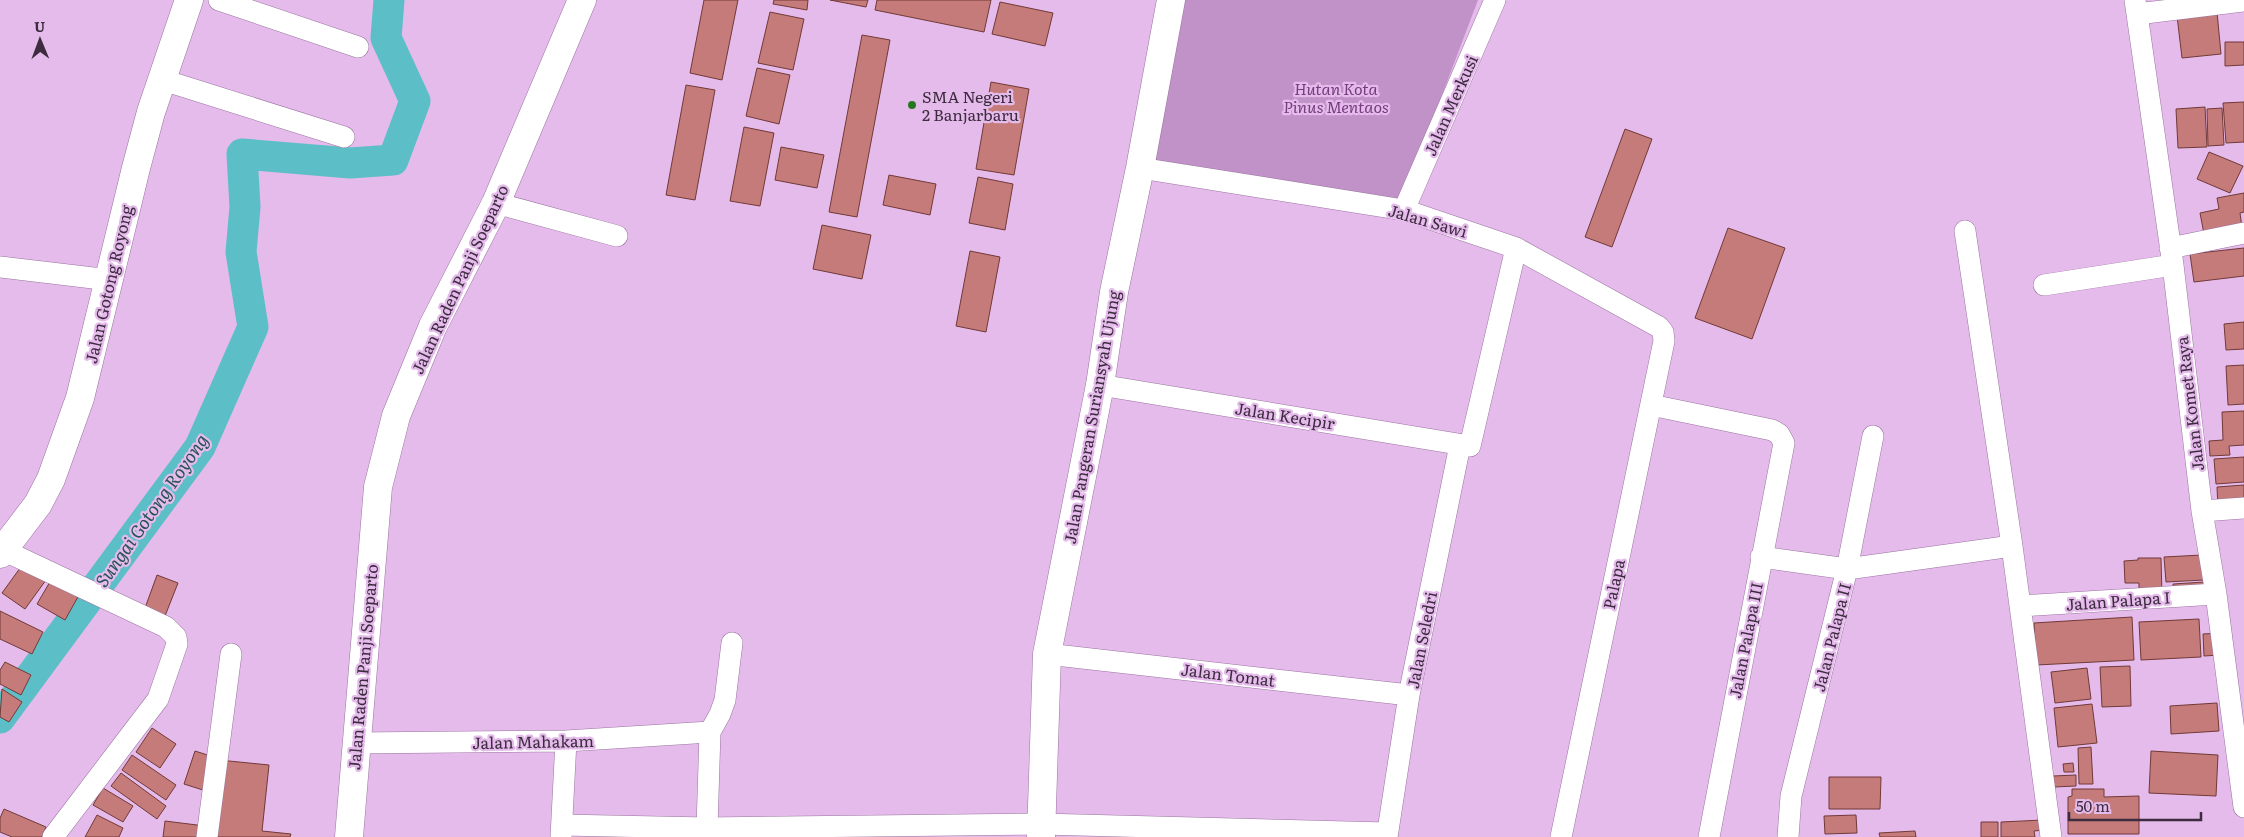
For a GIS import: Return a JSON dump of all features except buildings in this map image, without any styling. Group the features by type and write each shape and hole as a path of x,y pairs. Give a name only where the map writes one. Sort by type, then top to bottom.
{"street":[{"name":"Jalan Gotong Royong","path":"1,552 38,504 51,478 80,398 136,168 188,0"},
{"path":"219,0 358,47"},
{"name":"Jalan Raden Panji Soeparto","path":"349,837 378,487 396,416 433,326 496,203 582,0"},
{"name":"Jalan Pangeran Suriansyah Ujung","path":"1041,830 1047,654 1100,385 1114,292 1140,168 1171,0"},
{"name":"Jalan Merkusi","path":"1404,210 1496,0"},
{"path":"2136,7 2244,1"},
{"name":"Jalan Komet Raya","path":"2136,7 2171,256 2202,511 2241,763 2244,807"},
{"path":"163,80 344,137"},
{"name":"Jalan Sawi","path":"1140,168 1404,210 1516,248 1659,327 1663,332"},
{"path":"496,203 618,236"},
{"path":"1965,231 2012,546 2050,837"},
{"path":"2044,285 2171,256 2244,233"},
{"name":"Jalan Seledri","path":"1387,835 1409,695 1465,445 1516,248"},
{"path":"0,267 110,280"},
{"name":"Palapa","path":"1561,837 1664,341 1663,332"},
{"name":"Jalan Kecipir","path":"1100,385 1465,445"},
{"name":"Jalan Palapa III","path":"1651,405 1772,430 1779,434 1784,443 1760,557 1709,837"},
{"name":"Jalan Palapa II","path":"1788,837 1791,796 1847,569 1872,436"},
{"path":"2202,511 2244,508"},
{"path":"1760,557 1847,569 2012,546"},
{"path":"1,552 64,579 173,631 177,644 158,699 53,837"},
{"name":"Jalan Palapa I","path":"2020,606 2216,594"},
{"path":"707,828 710,732 725,700 732,643"},
{"path":"207,837 231,654"},
{"name":"Jalan Tomat","path":"1047,654 1409,695"},
{"name":"Jalan Mahakam","path":"356,743 566,741 710,732"},
{"path":"566,741 561,831 707,828 1387,835"}],"green space":[{"name":"Hutan Kota Pinus Mentaos","path":"1177,0 1478,0 1400,206 1147,164"}],"waterway":[{"name":"Sungai Gotong Royong","path":"0,718 200,447 253,327 241,252 245,207 242,154 350,163 393,160 415,101 386,38 389,0"}],"place":[{"name":"SMA Negeri 2 Banjarbaru","path":"912,105"}]}
